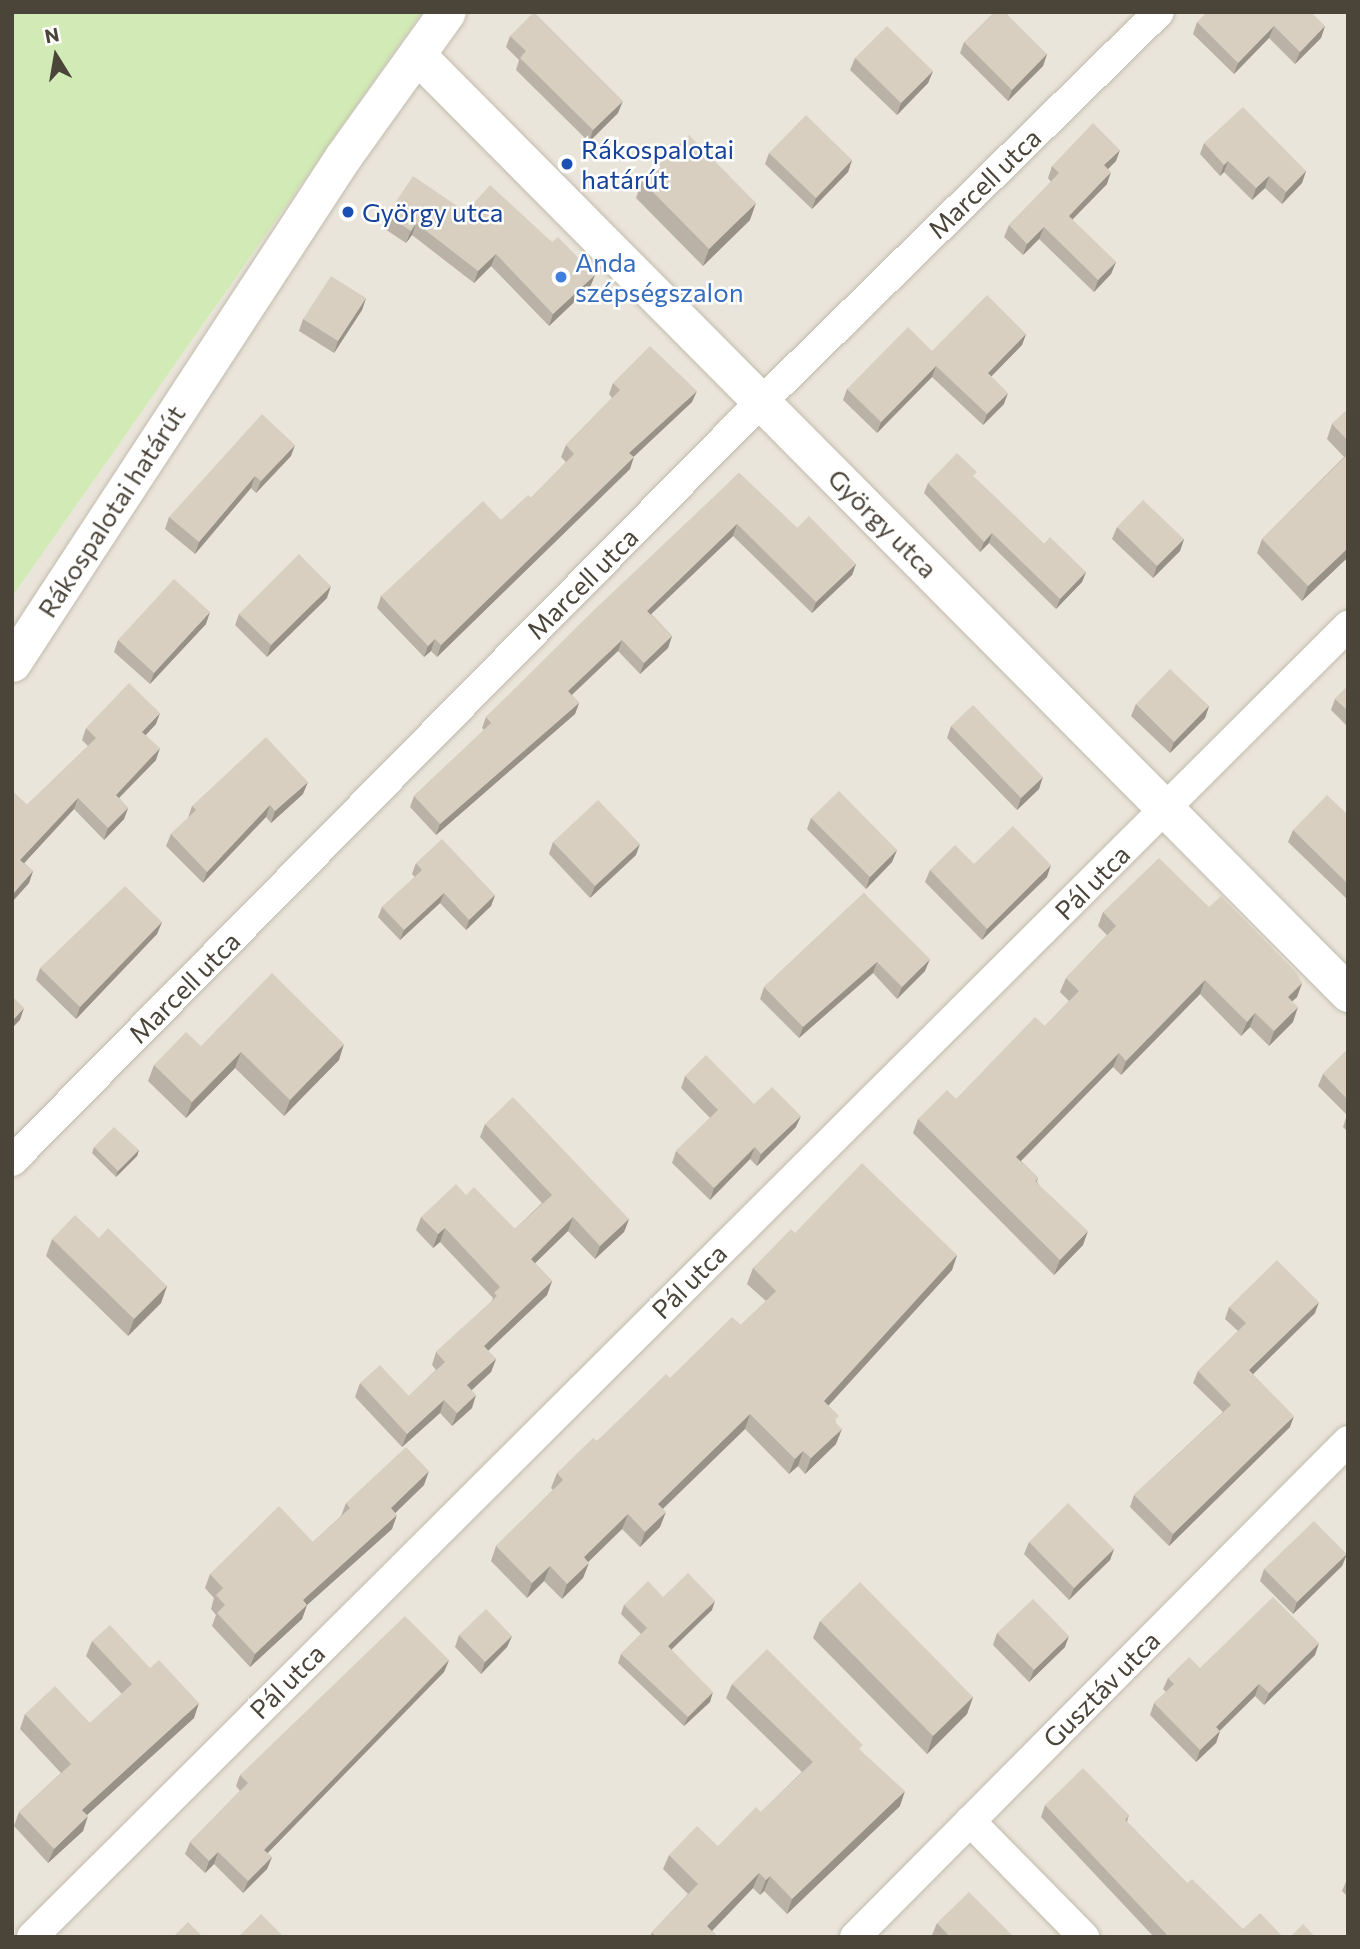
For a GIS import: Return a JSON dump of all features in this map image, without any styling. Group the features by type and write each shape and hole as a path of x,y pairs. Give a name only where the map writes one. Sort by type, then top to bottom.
{"street":[{"name":"Rákospalotai határút","path":"12,663 343,157 447,12"},
{"name":"Marcell utca","path":"12,1161 762,401 1159,12"},
{"name":"György utca","path":"417,55 1348,993"},
{"name":"Pál utca","path":"32,1937 1348,626"},
{"name":"Gusztáv utca","path":"855,1937 1348,1441"},
{"path":"970,1821 1084,1937"}],"shaded area":[{"path":"422,12 1348,12 1348,1937 12,1937 12,597"}],"green space":[{"path":"12,12 422,12 12,597"}],"building":[{"path":"534,12 623,101 593,130 520,58 526,51 510,36"},
{"path":"994,12 1005,12 1047,54 1012,90 964,42"},
{"path":"1207,12 1311,12 1325,26 1300,52 1274,26 1238,63 1197,22"},
{"path":"887,26 933,71 901,103 855,58"},
{"path":"1243,107 1306,171 1286,192 1269,176 1256,188 1228,161 1224,165 1204,143"},
{"path":"806,115 852,160 816,198 769,153"},
{"path":"1093,123 1120,150 1104,165 1111,172 1069,216 1116,262 1098,280 1044,227 1027,244 1009,225 1059,173 1052,166"},
{"path":"689,135 756,203 709,249 642,181"},
{"path":"413,176 466,212 490,185 552,242 558,237 595,275 553,314 496,254 478,271 416,223 411,231 387,215"},
{"path":"331,276 366,298 338,341 303,319"},
{"path":"987,295 1026,334 988,373 1008,393 987,414 936,366 881,422 847,389 908,327 932,351"},
{"path":"650,346 697,391 629,453 634,457 441,645 435,639 428,646 381,596 483,501 501,520 528,495 531,498 574,454 566,445 620,390 613,383"},
{"path":"1348,409 1348,441 1332,424"},
{"path":"262,414 295,445 261,481 255,476 199,542 169,517"},
{"path":"957,453 977,472 973,476 1044,544 1050,537 1086,572 1060,599 992,533 984,542 928,483"},
{"path":"1348,454 1348,548 1308,586 1262,539"},
{"path":"739,473 797,528 809,516 856,564 816,602 737,524 647,611 672,636 644,663 622,640 568,691 579,703 440,824 414,796 491,723 486,717"},
{"path":"1143,500 1184,539 1157,566 1117,527"},
{"path":"299,554 331,586 271,645 239,614"},
{"path":"174,579 210,612 154,673 118,640"},
{"path":"1170,669 1209,706 1174,742 1136,704"},
{"path":"129,683 160,713 142,732 160,748 116,795 128,808 108,828 78,798 20,860 33,871 12,895 12,791 27,805 96,738 86,728"},
{"path":"1348,686 1348,711 1335,699"},
{"path":"973,705 1043,777 1021,798 951,726"},
{"path":"266,737 308,782 275,811 270,805 207,872 171,834 196,810 192,806"},
{"path":"839,791 897,850 870,877 811,818"},
{"path":"1327,795 1348,815 1348,884 1293,830"},
{"path":"598,800 640,844 595,886 553,842"},
{"path":"1013,826 1051,865 987,929 930,870 955,845 974,864"},
{"path":"442,839 495,895 469,920 444,893 404,930 382,907 422,870 416,863"},
{"path":"1159,858 1209,907 1221,896 1296,972 1302,983 1288,997 1298,1007 1274,1031 1255,1013 1247,1022 1205,980 1126,1061 1119,1053 1016,1157 1038,1178 1035,1181 1088,1231 1060,1260 918,1119 947,1090 956,1099 1035,1017 1045,1026 1079,991 1066,978 1116,926 1103,912"},
{"path":"125,886 162,922 80,1007 40,968"},
{"path":"864,893 930,959 902,987 877,962 803,1027 764,987"},
{"path":"272,973 344,1044 290,1100 241,1052 192,1102 154,1065 186,1032 201,1046"},
{"path":"12,996 24,1008 12,1021"},
{"path":"1348,1049 1348,1100 1323,1074"},
{"path":"706,1055 754,1104 772,1087 801,1116 761,1154 755,1147 714,1188 676,1151 718,1110 685,1076"},
{"path":"513,1097 629,1219 600,1246 573,1217 531,1259 552,1281 484,1346 496,1359 467,1385 476,1395 457,1413 444,1400 407,1434 360,1383 380,1365 409,1396 445,1362 436,1352 497,1296 494,1293 500,1287 445,1228 438,1234 421,1217 456,1184 466,1195 474,1187 515,1229 552,1195 485,1124"},
{"path":"114,1127 139,1150 118,1171 94,1147"},
{"path":"862,1163 957,1255 824,1401 839,1416 834,1421 842,1429 811,1458 803,1451 795,1459 750,1414 658,1504 666,1512 645,1532 628,1514 584,1557 589,1563 567,1584 550,1566 532,1583 496,1546 563,1480 557,1473 593,1438 597,1441 666,1374 670,1378 732,1317 741,1325 776,1291 753,1268 791,1229 795,1233"},
{"path":"75,1215 99,1238 108,1228 167,1286 134,1319 52,1239"},
{"path":"1277,1260 1319,1302 1249,1370 1294,1416 1173,1534 1134,1495 1231,1405 1198,1371 1246,1323 1229,1307"},
{"path":"406,1447 429,1471 391,1508 397,1515 303,1600 307,1605 255,1654 217,1613 225,1605 216,1595 223,1588 210,1574 279,1506 313,1542 350,1508 346,1503"},
{"path":"1068,1503 1114,1549 1074,1588 1029,1542"},
{"path":"1314,1521 1347,1554 1297,1602 1264,1569"},
{"path":"688,1573 715,1601 668,1646 713,1692 688,1717 621,1654 647,1628 624,1605 648,1581 663,1597"},
{"path":"860,1582 973,1697 933,1736 820,1621"},
{"path":"1273,1597 1319,1643 1269,1693 1259,1684 1216,1727 1220,1731 1200,1750 1154,1703 1174,1684 1168,1678 1189,1657 1200,1668"},
{"path":"1033,1599 1069,1636 1034,1670 997,1633"},
{"path":"486,1609 512,1636 485,1662 459,1635"},
{"path":"405,1616 449,1660 264,1850 272,1857 248,1881 218,1852 209,1861 190,1842 248,1783 240,1775"},
{"path":"110,1625 150,1668 159,1660 199,1703 82,1810 88,1816 54,1849 19,1812 71,1764 25,1714 55,1686 90,1723 132,1684 92,1641"},
{"path":"767,1649 863,1745 859,1749 905,1791 792,1899 770,1876 766,1880 759,1873 707,1926 718,1937 656,1937 652,1932 698,1884 669,1855 697,1826 718,1846 756,1807 761,1812 813,1762 732,1684"},
{"path":"1083,1768 1129,1815 1125,1820 1187,1883 1192,1879 1243,1929 1260,1913 1283,1937 1169,1937 1045,1805"},
{"path":"969,1892 1014,1937 950,1937 937,1923"},
{"path":"261,1914 284,1937 238,1937"},
{"path":"188,1922 203,1937 173,1937"},
{"path":"1303,1924 1315,1937 1290,1937"}],"place":[{"name":"Rákospalotai határút","path":"567,164"},
{"name":"György utca","path":"348,212"},
{"name":"Anda szépségszalon","path":"561,277"}]}
